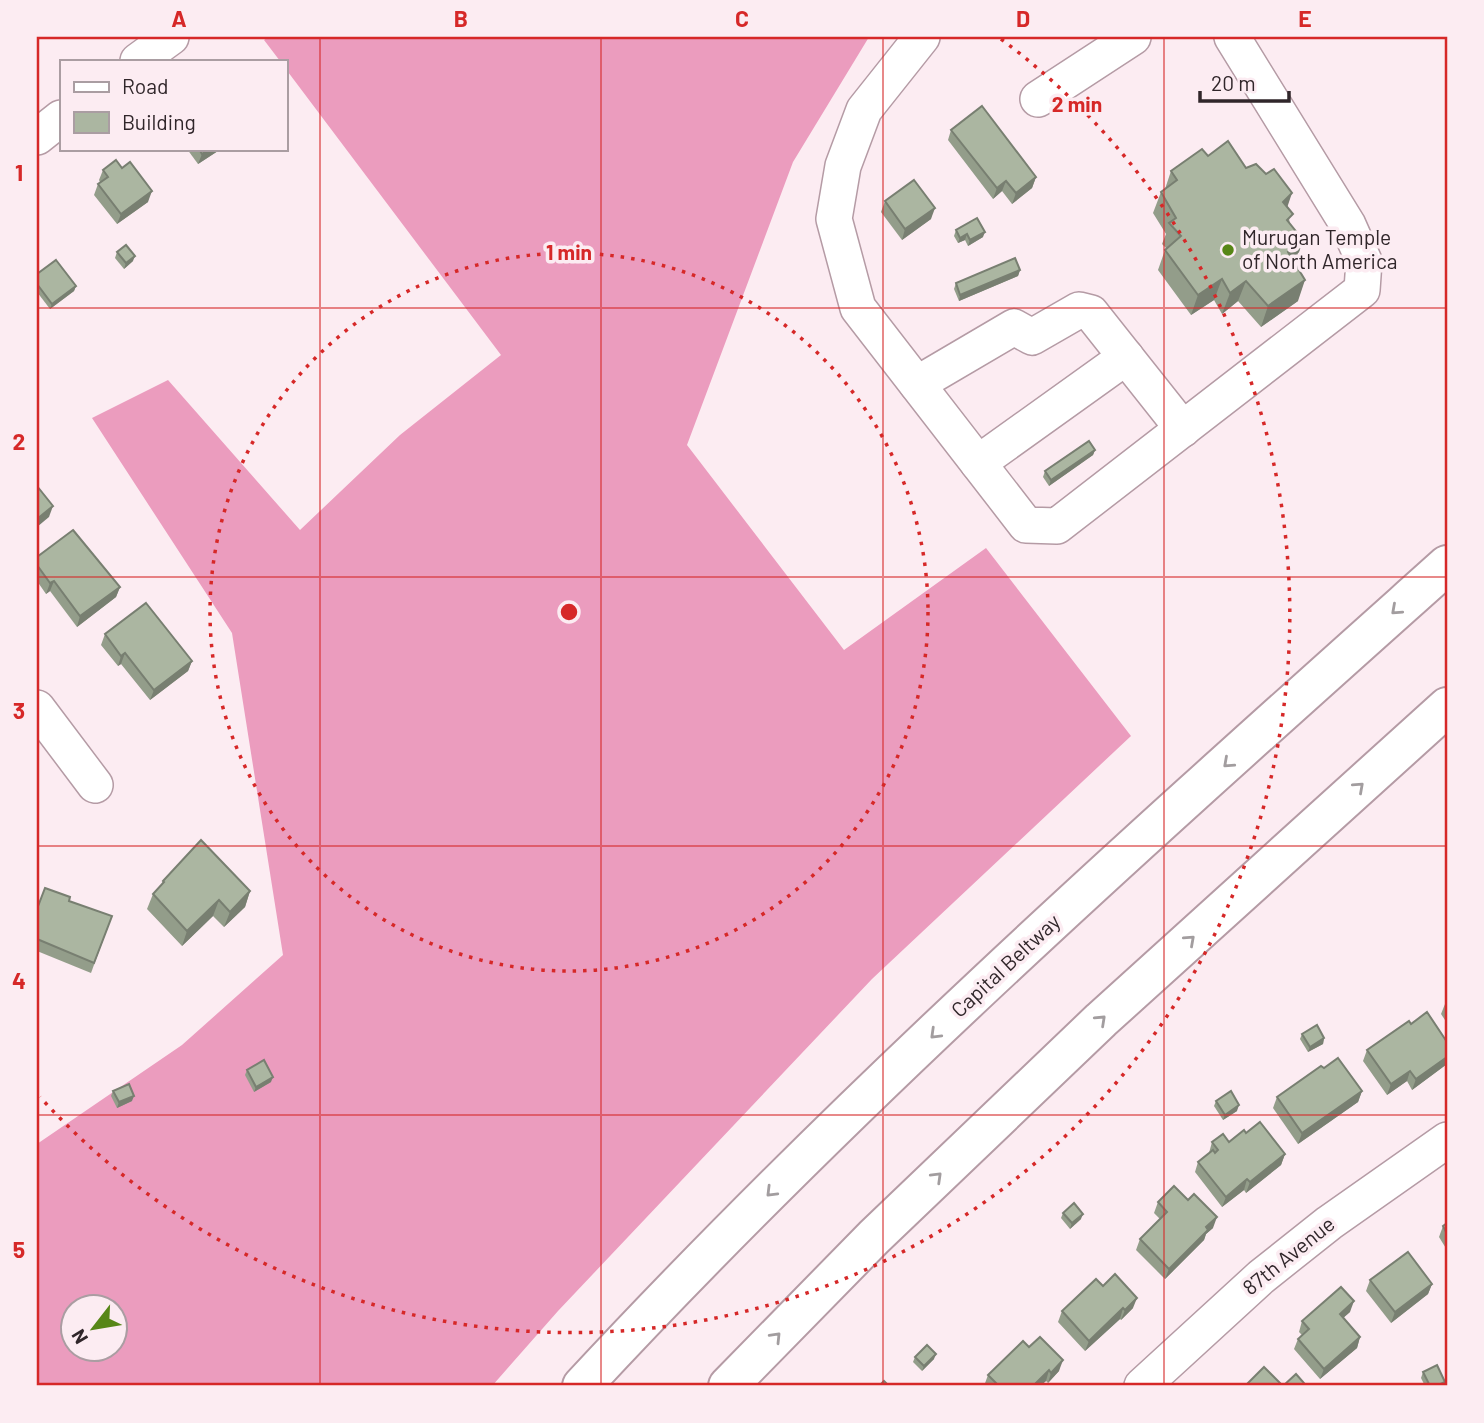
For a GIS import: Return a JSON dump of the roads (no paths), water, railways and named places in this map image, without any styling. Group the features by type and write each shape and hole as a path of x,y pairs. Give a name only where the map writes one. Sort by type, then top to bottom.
{"highway":[{"name":"Capital Beltway","path":"582,1386 798,1164 1019,953 1447,565"},
{"path":"728,1386 874,1237 1101,1020 1447,707"}],"street":[{"path":"139,60 171,37"},
{"path":"922,37 864,110 843,166 834,219 858,307 1026,525 1057,526 1362,290 1364,261 1348,225 1232,37"},
{"path":"1038,99 1133,37"},
{"path":"37,136 60,119"},
{"path":"917,384 1014,327 1032,337 1079,310 1091,313 1183,429"},
{"path":"978,463 1126,357"},
{"path":"37,708 95,785"},
{"name":"87th Avenue","path":"1142,1386 1261,1276 1329,1223 1447,1140"}],"place":[{"name":"Murugan Temple of North America","path":"1228,250"}]}
